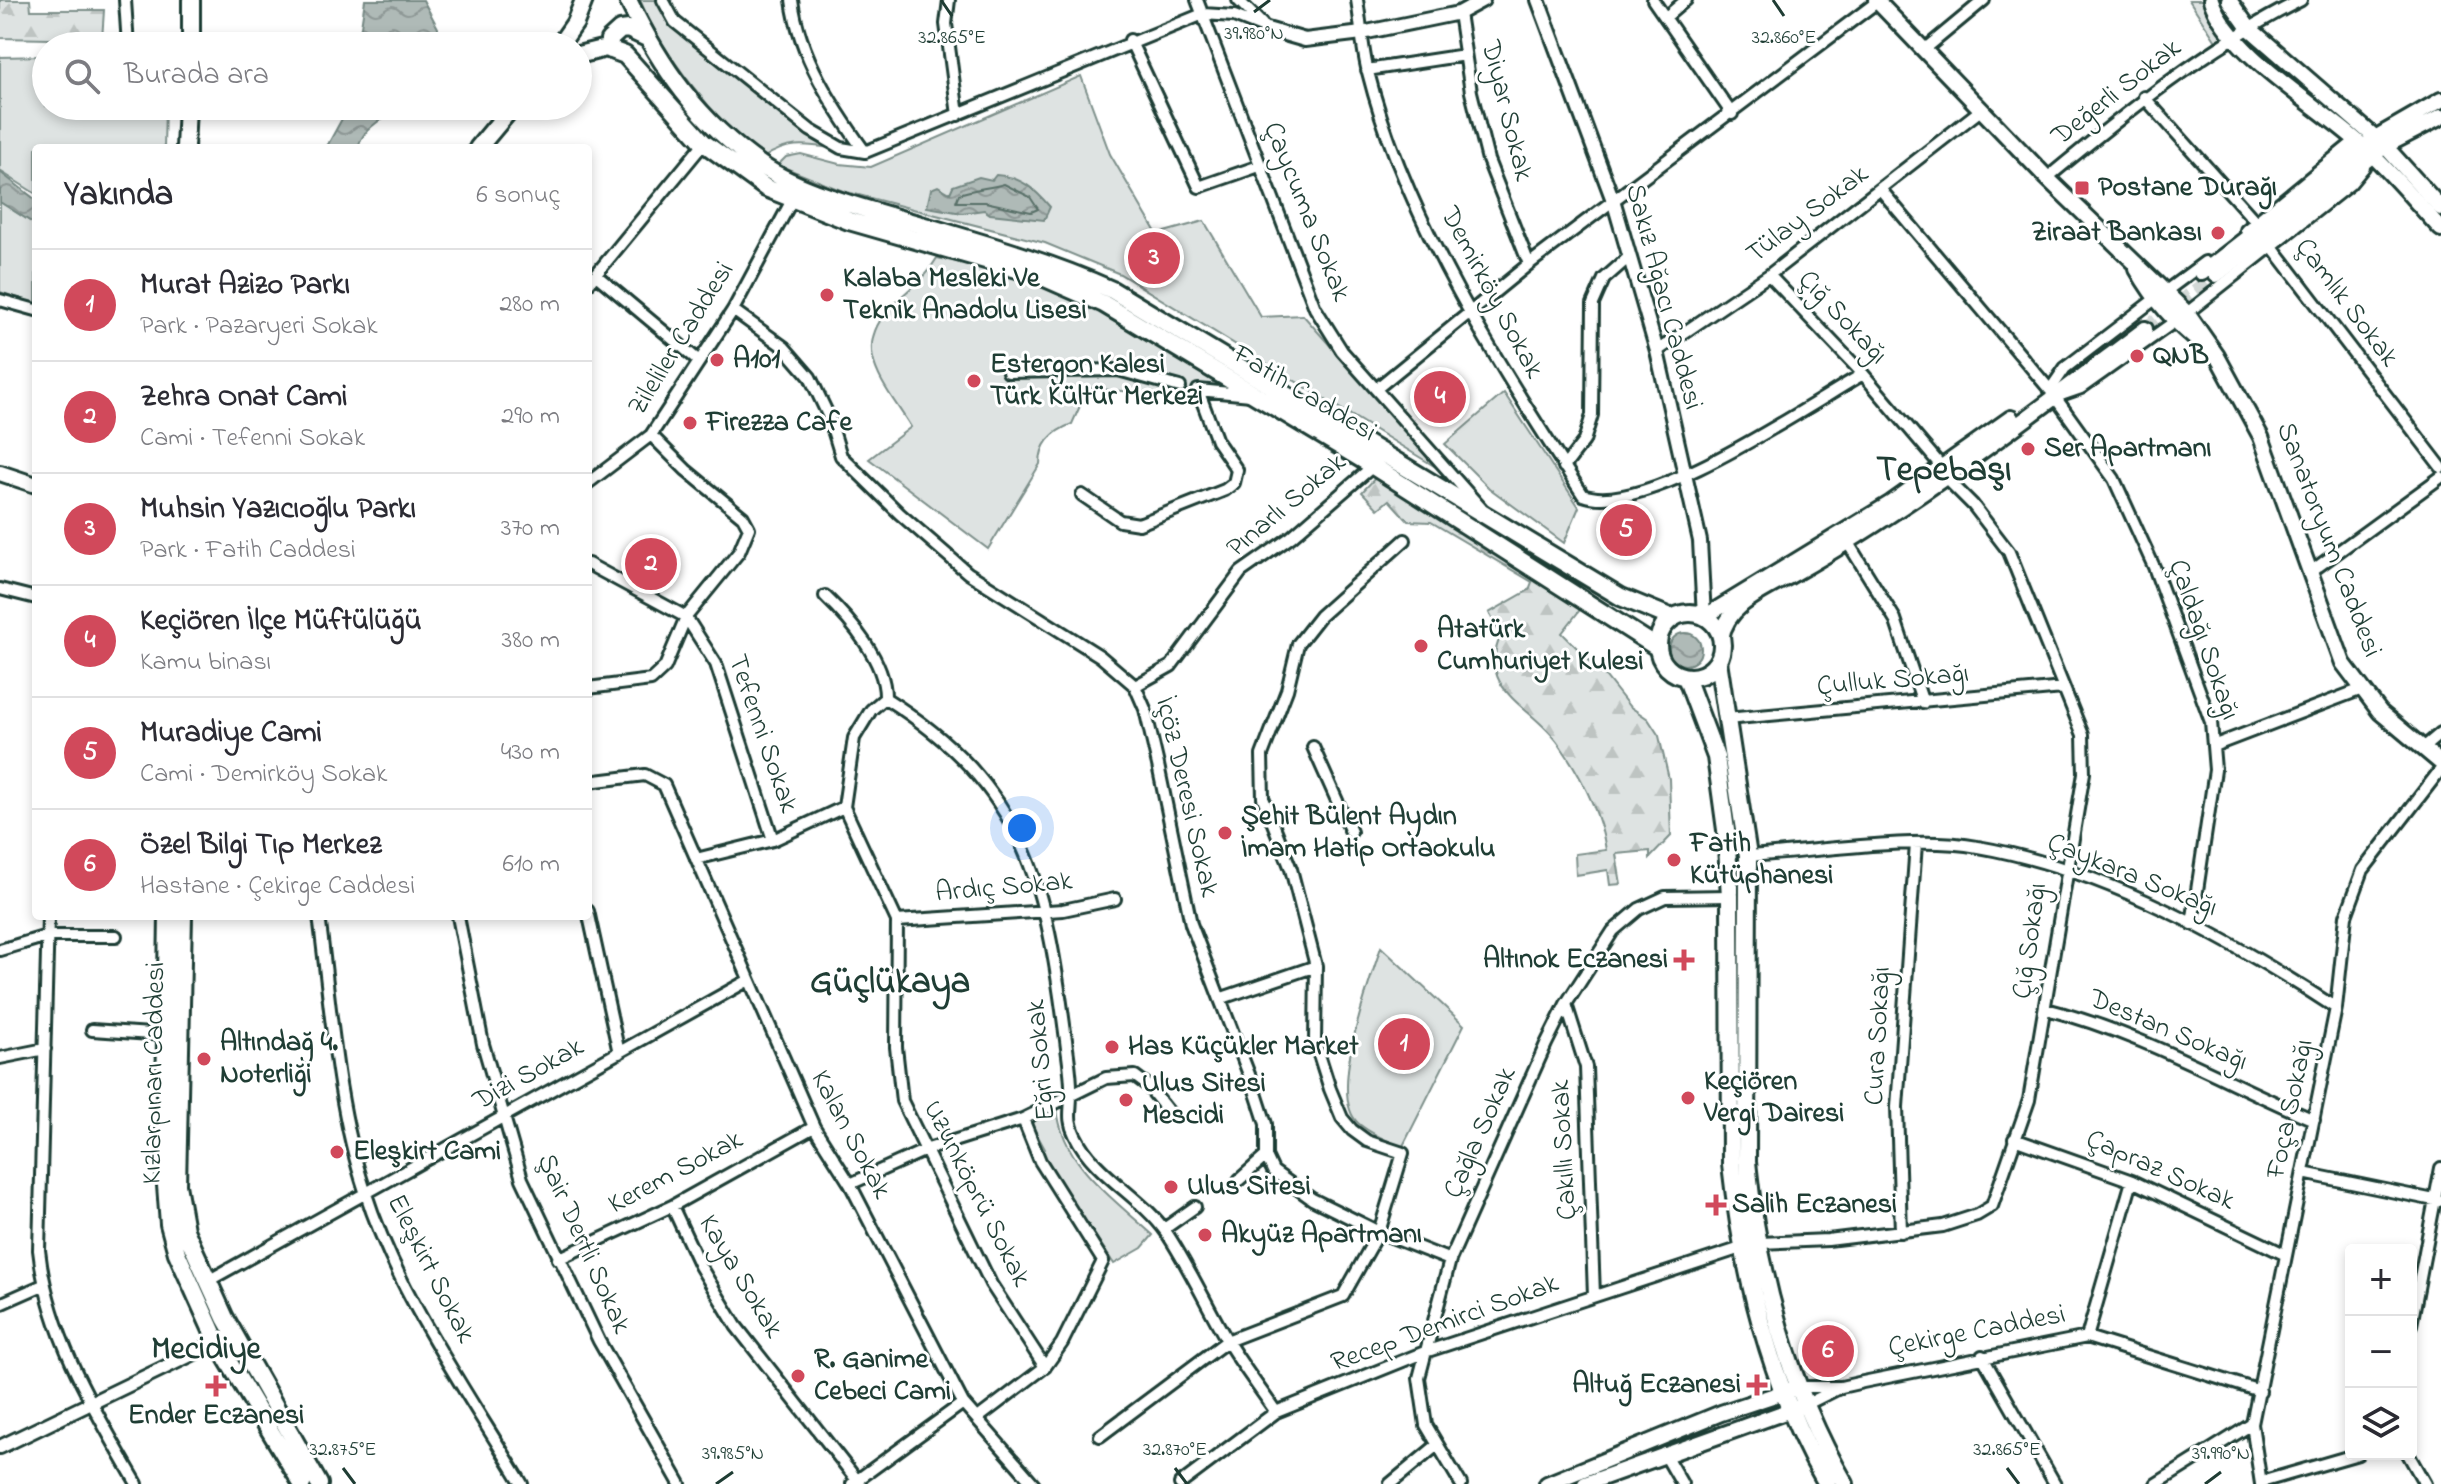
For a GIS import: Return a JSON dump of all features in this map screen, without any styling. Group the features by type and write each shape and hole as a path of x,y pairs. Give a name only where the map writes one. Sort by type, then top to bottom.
{"main road":[{"path":"191,0 191,32"},
{"path":"569,32 584,0"},
{"name":"Fatih Caddesi","path":"628,0 656,57 685,95 726,138 763,167 853,205 1043,260 1112,290 1621,597 1672,618"},
{"path":"2211,0 2215,10 2441,208"},
{"path":"2229,0 2241,31"},
{"name":"Sanatoryum Caddesi","path":"1876,1 2047,178 2129,254 2160,295 2217,356 2261,437 2343,663 2380,712 2441,766"},
{"path":"592,52 611,50 609,40 620,30 628,29 647,38"},
{"name":"Fatih Caddesi","path":"611,50 635,65 722,159 792,200 849,221 1038,275 1104,304 1373,466 1658,648"},
{"path":"2205,277 2370,145 2441,100"},
{"path":"2370,145 2441,117"},
{"path":"185,144 186,120"},
{"path":"481,144 501,120"},
{"path":"2370,145 2441,229"},
{"path":"1752,1245 1747,1162 1748,856 1718,661 1723,623 1750,599 1848,543 2142,325"},
{"path":"0,473 32,484"},
{"path":"1704,617 1944,473"},
{"path":"1718,661 1704,674 1686,677 1667,668 1658,648 1661,632 1672,618 1682,614 1704,617 1715,626 1721,639"},
{"path":"1686,677 1716,757 1730,896 1731,1164 1790,1390 1790,1410 1827,1484"},
{"name":"Kızlarpınarı Caddesi","path":"168,920 164,1160 169,1224 177,1253 218,1344 302,1484"},
{"name":"Kızlarpınarı Caddesi","path":"183,920 177,1185 185,1230 206,1282 319,1484"},
{"path":"1790,1390 1807,1404 1845,1484"},
{"name":"Çekirge Caddesi","path":"1547,1484 1721,1413 1790,1390"},
{"name":"Çekirge Caddesi","path":"1585,1484 1807,1404"}],"street":[{"path":"125,0 127,32"},
{"path":"663,0 675,22 810,130 841,148 865,152 1130,40 1203,14 1234,16 1305,40 1362,33 1459,13 1483,0"},
{"path":"792,0 805,52 828,95 865,152"},
{"path":"949,0 946,24 958,115"},
{"name":"Çaycuma Sokak","path":"1197,0 1315,308 1342,351 1490,518"},
{"path":"1238,0 1267,29"},
{"name":"Demirköy Sokak","path":"1357,0 1367,70 1385,129 1423,219 1515,390 1583,495 1590,498 1626,496 1685,477"},
{"name":"Sakız Ağacı Caddesi","path":"1538,0 1614,203 1657,351 1700,541 1704,617"},
{"path":"1653,0 1732,114"},
{"path":"1667,16 1686,0"},
{"path":"1925,49 1984,0"},
{"name":"Değerli Sokak","path":"2047,178 2144,97 2241,31 2301,0"},
{"path":"1376,389 1529,264 1732,114 1876,1"},
{"name":"Diyar Sokak","path":"1459,13 1488,160 1529,264"},
{"path":"1130,40 1199,187 1262,165"},
{"path":"1367,70 1465,55"},
{"path":"2144,97 2256,222"},
{"name":"Tülay Sokak","path":"1657,351 1769,275 1982,109"},
{"path":"699,361 592,279 704,143"},
{"path":"2053,393 2065,368 2256,222 2370,145"},
{"path":"2053,393 2081,388 2180,318 2350,184 2370,145"},
{"name":"Çaldağı Sokağı","path":"1881,190 2075,420 2120,491 2154,567 2211,722 2215,770 2192,924"},
{"name":"Zileliler Caddesi","path":"592,480 651,435 733,310 792,200"},
{"name":"Çamlık Sokak","path":"2271,245 2441,467"},
{"path":"1564,467 1584,441 1592,415 1593,304 1604,279 1629,257"},
{"name":"Çığ Sokağı","path":"1752,1245 1943,1226 1977,1215 1992,1206 2029,1100 2046,1009 2065,869 2084,773 2083,735 2009,552 1863,374 1769,275"},
{"path":"0,300 32,309"},
{"name":"İçöz Deresi Sokak","path":"733,310 784,347 810,377 829,417 841,456 900,514 968,573 1100,656 1135,686 1145,709 1191,924 1222,998 1266,1124 1266,1156"},
{"path":"1008,372 1118,370 1180,387"},
{"path":"1685,477 1863,374"},
{"path":"1082,495 1120,521 1139,524 1225,490 1234,483 1237,470 1217,441 1198,390 1257,396"},
{"path":"592,687 651,680 665,667 686,617 739,552 749,528 743,517 686,470 651,435"},
{"name":"Pınarlı Sokak","path":"1135,686 1171,666 1241,572 1291,537 1373,466"},
{"path":"2309,573 2441,477"},
{"path":"1100,1436 1227,1341 1343,1296 1379,1232 1403,1153 1367,1141 1342,1118 1315,1042 1316,966 1291,869 1263,798 1262,755 1287,690 1298,644 1320,616 1405,540"},
{"path":"1848,543 1895,619 1923,703"},
{"name":"Tefenni Sokak","path":"592,566 686,617 716,664 773,840"},
{"path":"0,589 32,597"},
{"path":"696,859 773,840 844,807 854,738 871,710 885,698 886,684 850,620 825,596"},
{"name":"Çulluk Sokağı","path":"1726,719 2063,688"},
{"path":"2213,746 2362,689"},
{"name":"Eğri Sokak","path":"885,698 921,721 1006,810 1027,852 1046,908 1072,1097 1067,1114 1083,1150 1164,1229 1227,1341 1276,1412"},
{"path":"2423,748 2441,733"},
{"path":"1313,747 1351,832"},
{"name":"Foça Sokağı","path":"2261,1483 2252,1424 2336,1008 2346,916 2363,870 2441,766"},
{"name":"Kalan Sokak","path":"592,782 645,775 664,785 814,1127 850,1184 963,1403 1034,1484"},
{"name":"Uzunköprü Sokak","path":"844,807 897,921 896,1047 902,1101 991,1284 1045,1367"},
{"name":"Çaykara Sokağı","path":"1748,856 1916,844 1976,846 2065,869 2192,924 2259,958 2336,1008"},
{"name":"Cura Sokağı","path":"1901,1232 1897,1107 1916,844"},
{"name":"Çağla Sokak","path":"1461,1484 1426,1425 1419,1378 1450,1260 1566,1004 1613,931 1639,909 1665,897 1730,896"},
{"name":"Ardıç Sokak","path":"897,921 1046,908 1063,910 1115,899"},
{"path":"48,920 39,1250 43,1285 91,1402 137,1484"},
{"name":"Eleşkirt Sokak","path":"320,920 351,1143 365,1193 388,1251 522,1484"},
{"name":"Şair Dertli Sokak","path":"459,920 483,1044 522,1179 606,1354 680,1484"},
{"path":"590,920 619,1053"},
{"path":"0,950 47,936 116,936"},
{"path":"1222,998 1316,966"},
{"name":"Dizi Sokak","path":"206,1282 749,980"},
{"name":"Çakıllı Sokak","path":"1566,1004 1586,1067 1594,1296"},
{"name":"Destan Sokağı","path":"2046,1009 2093,1021 2162,1049 2229,1084 2314,1120"},
{"path":"92,1030 166,1035"},
{"path":"0,1058 45,1049"},
{"path":"850,1184 928,1149 1023,1119 1106,1078 1135,1076 1147,1085 1172,1116"},
{"path":"978,1418 1045,1367 1062,1343 1103,1261 1040,1161 1023,1119"},
{"name":"Kerem Sokak","path":"558,1259 672,1206 814,1127"},
{"name":"Çapraz Sokak","path":"2014,1139 2132,1181 2284,1254"},
{"path":"1239,1180 1266,1156 1273,1171 1312,1199 1379,1232 1450,1260"},
{"path":"2413,1316 2438,1201 2441,1168"},
{"path":"2303,1173 2438,1201"},
{"path":"2087,1337 2132,1181"},
{"name":"Kaya Sokak","path":"672,1206 700,1266 736,1326 856,1483"},
{"path":"1164,1229 1195,1207"},
{"name":"Recep Demirci Sokak","path":"1180,1484 1276,1412 1425,1352 1752,1245"},
{"path":"0,1304 43,1285"},
{"path":"0,1447 234,1334"},
{"name":"Çekirge Caddesi","path":"1790,1390 1841,1387 2087,1337 2260,1391"},
{"path":"1982,1356 2055,1484"},
{"name":"Çekirge Caddesi","path":"1807,1404 1841,1387"},
{"path":"856,1483 963,1403"},
{"path":"2156,1484 2252,1424"},
{"path":"1390,1484 1436,1446"},
{"path":"1664,1453 1682,1484"},
{"path":"2261,1483 2345,1458"},
{"path":"2411,1460 2425,1484"}],"green space":[{"path":"0,0 30,0 31,10 104,10 103,32 32,32 32,39 0,38"},
{"path":"640,0 659,0 668,23 830,148 795,146 780,149 763,158 727,125 692,86 650,22"},
{"path":"2189,0 2202,0 2226,38 2217,43"},
{"path":"32,56 32,120 165,120 164,144 32,144 32,191 0,171 0,57"},
{"path":"1081,76 1110,154 1157,234 1204,221 1261,317 1303,315 1439,469 1120,274 1045,243 843,191 778,165 786,157 801,154 839,164 871,167"},
{"path":"0,202 32,222 32,303 0,292"},
{"path":"937,258 998,270 1103,307 1235,388 1155,394 1078,387 1080,406 1072,424 1059,430 1045,444 1040,464 988,549 869,459 911,427 881,380 872,350 873,335 881,319"},
{"path":"1504,393 1579,507 1564,543 1489,488 1445,444"},
{"path":"1378,475 1579,603 1579,611 1562,633 1606,677 1629,706 1648,719 1659,736 1669,779 1671,836 1650,858 1650,851 1616,854 1621,884 1610,885 1608,870 1576,875 1575,854 1606,850 1595,808 1559,744 1510,696 1495,670 1495,654 1501,635 1489,613 1529,590 1532,582 1431,522 1408,521 1389,500 1378,509 1362,492"},
{"path":"1381,947 1464,1025 1402,1148 1358,1123 1350,1109 1347,1088 1354,1037"},
{"path":"1057,1108 1061,1128 1079,1164 1153,1235 1142,1248 1114,1264 1041,1153 1045,1149 1029,1120"}],"water":[{"path":"365,0 423,0 438,28 438,32 360,32"},
{"path":"341,120 380,120 364,134 360,144 328,144"},
{"path":"0,172 32,197 32,222 0,202"},
{"path":"996,175 1020,181 1039,195 1050,207 1044,220 990,214 984,210 962,213 927,207 931,189 938,186 950,193 953,186 979,177 992,180"},
{"path":"1685,633 1696,638 1701,649 1696,660 1685,665 1674,660 1669,649 1674,638"}],"tunnel":[{"path":"2145,329 2208,281"}],"place":[{"name":"Postane Durağı","path":"2082,188"},
{"name":"Ziraat Bankası","path":"2218,233"},
{"name":"Muhsin Yazıcıoğlu Parkı","path":"1154,258"},
{"name":"Kalaba Mesleki Ve Teknik Anadolu Lisesi","path":"827,295"},
{"name":"QNB","path":"2137,356"},
{"name":"A101","path":"717,360"},
{"name":"Estergon Kalesi Türk Kültür Merkezi","path":"974,381"},
{"name":"Keçiören İlçe Müftülüğü","path":"1440,397"},
{"name":"Firezza Cafe","path":"690,423"},
{"name":"Ser Apartmanı","path":"2028,449"},
{"name":"Muradiye Cami","path":"1626,530"},
{"name":"Zehra Onat Cami","path":"651,564"},
{"name":"Atatürk Cumhuriyet Kulesi","path":"1421,646"},
{"name":"Şehit Bülent Aydın İmam Hatip Ortaokulu","path":"1225,833"},
{"name":"Fatih Kütüphanesi","path":"1674,860"},
{"name":"Altınok Eczanesi","path":"1684,960"},
{"name":"Murat Azizo Parkı","path":"1404,1044"},
{"name":"Has Küçükler Market","path":"1112,1047"},
{"name":"Altındağ 4. Noterliği","path":"204,1059"},
{"name":"Keçiören Vergi Dairesi","path":"1688,1098"},
{"name":"Ulus Sitesi Mescidi","path":"1126,1100"},
{"name":"Eleşkirt Cami","path":"337,1152"},
{"name":"Ulus Sitesi","path":"1171,1187"},
{"name":"Salih Eczanesi","path":"1716,1205"},
{"name":"Akyüz Apartmanı","path":"1205,1235"},
{"name":"Özel Bilgi Tıp Merkez","path":"1828,1351"},
{"name":"R. Ganime Cebeci Cami","path":"798,1376"},
{"name":"Altuğ Eczanesi","path":"1757,1385"},
{"name":"Ender Eczanesi","path":"216,1386"}],"district":[{"name":"Tepebaşı","path":"1944,471"},
{"name":"Güçlükaya","path":"890,983"},
{"name":"Mecidiye","path":"206,1350"}]}
